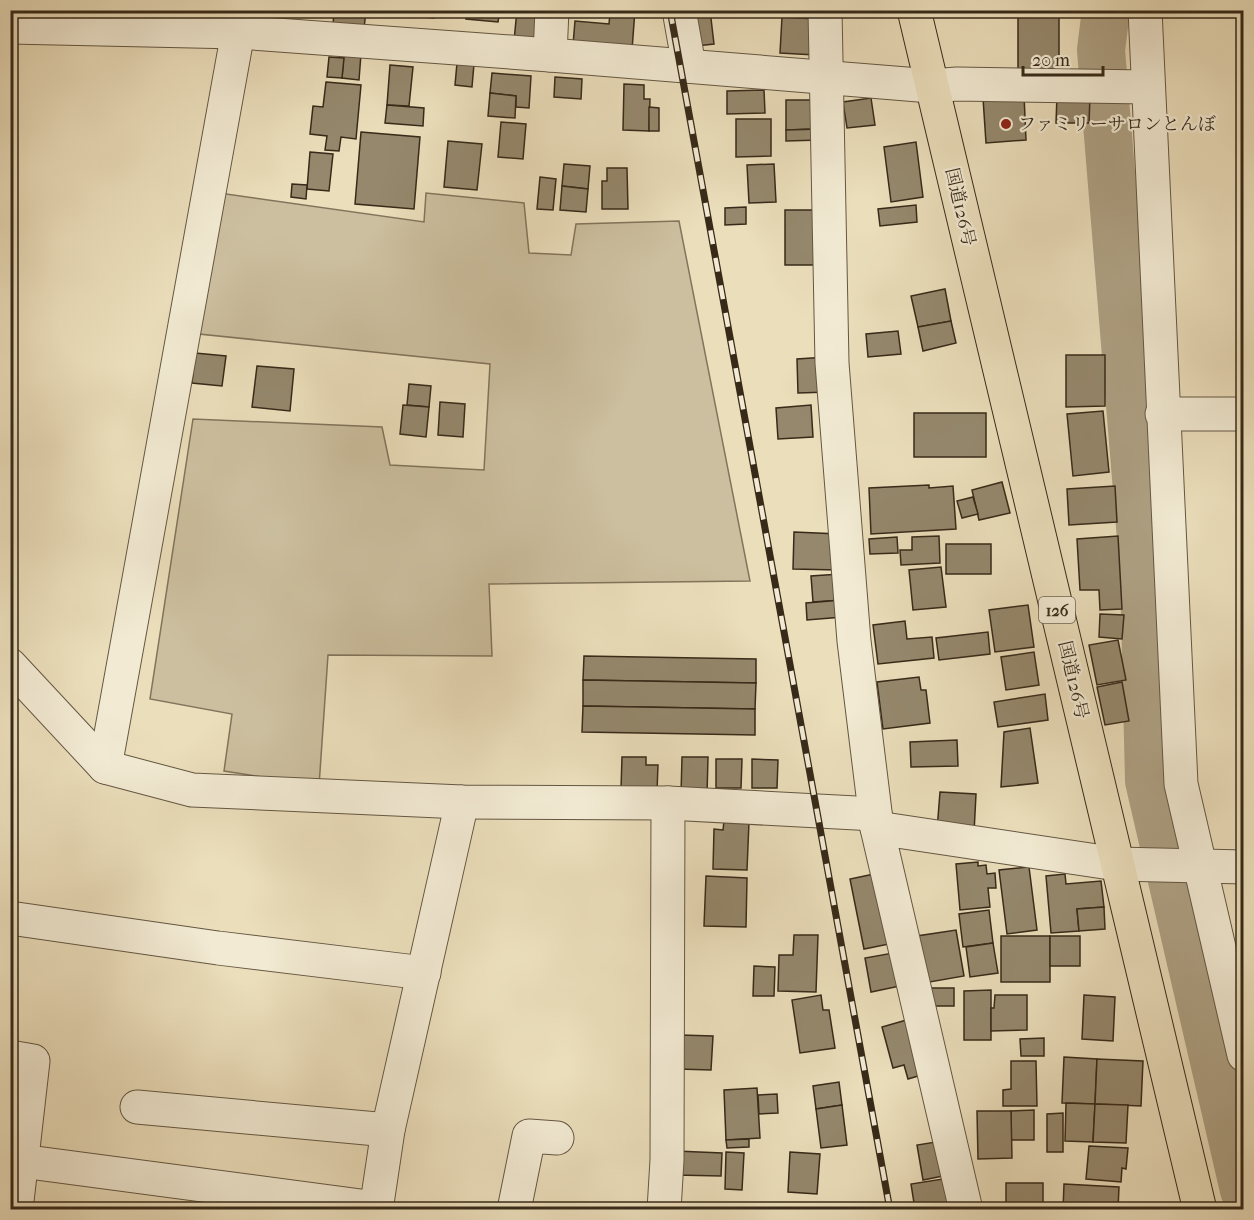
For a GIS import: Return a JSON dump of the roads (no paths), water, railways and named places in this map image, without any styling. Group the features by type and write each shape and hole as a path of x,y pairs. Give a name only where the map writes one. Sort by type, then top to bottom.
{"highway":[{"name":"国道126号","path":"914,10 931,86 1132,865 1200,1209"}],"street":[{"path":"550,55 552,10"},
{"path":"679,10 689,66"},
{"path":"825,10 832,363 854,641 876,821 966,1209"},
{"path":"1145,10 1181,784 1244,1055"},
{"path":"105,767 250,26"},
{"path":"10,27 250,26 550,55 931,86 957,84 1147,87"},
{"path":"1162,414 1244,414"},
{"path":"10,666 105,767 192,790 462,802 668,803 876,821 1132,865 1244,867"},
{"path":"21,1161 376,1209 388,1130 462,802"},
{"path":"664,1209 667,1148 668,803"},
{"path":"10,918 218,948 424,973"},
{"path":"10,1058 33,1061 16,1209"},
{"path":"136,1107 388,1130"},
{"path":"514,1209 529,1136 557,1138"}],"waterway":[{"path":"1106,10 1101,50 1144,576 1149,781 1244,1190"}],"railway":[{"path":"670,10 890,1210"}],"place":[{"name":"ファミリーサロンとんぼ","path":"1006,124"}]}
